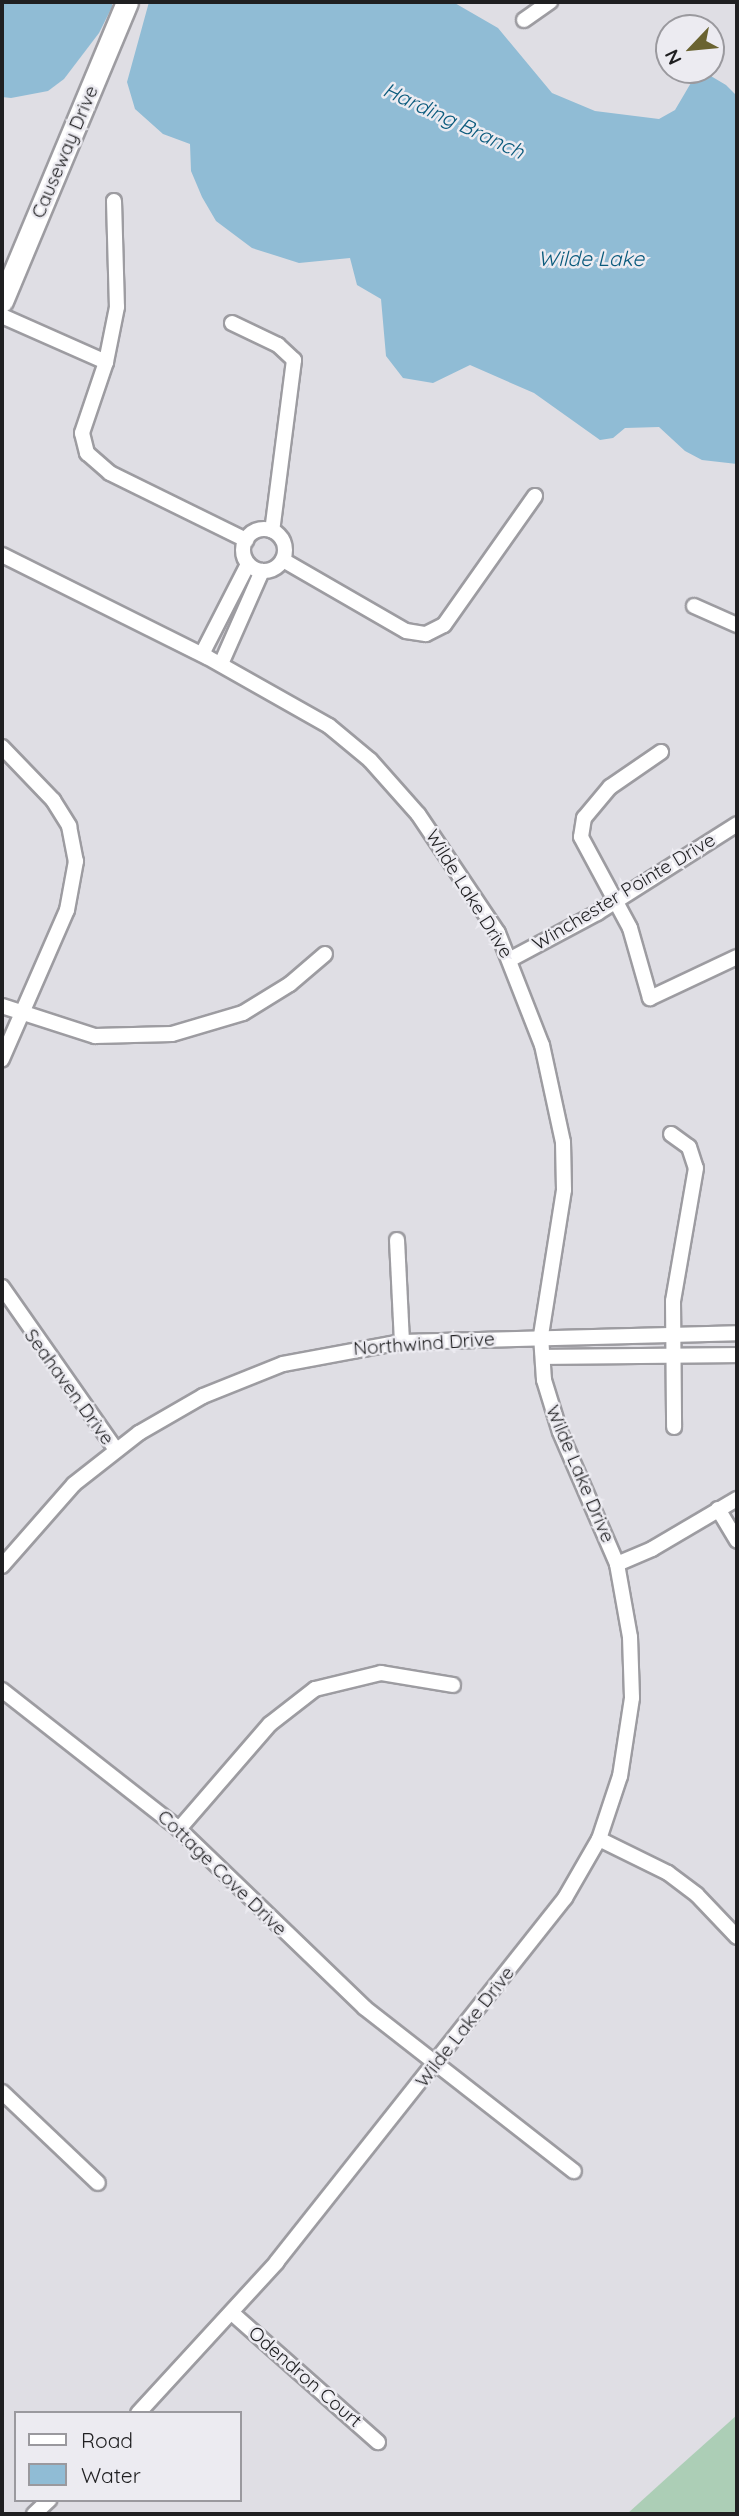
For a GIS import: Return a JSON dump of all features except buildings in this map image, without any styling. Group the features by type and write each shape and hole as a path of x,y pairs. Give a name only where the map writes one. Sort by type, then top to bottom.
{"street":[{"name":"Causeway Drive","path":"2,301 127,2"},
{"path":"524,20 550,2"},
{"path":"114,201 118,282 106,362 83,439 94,463 246,540"},
{"path":"2,316 106,362"},
{"path":"232,324 278,345 294,360 272,531"},
{"path":"283,561 406,631 426,634 444,625 535,496"},
{"path":"256,530 272,531 285,546 283,561 272,570 262,571 248,564 243,555 246,540 256,530"},
{"name":"Wilde Lake Drive","path":"2,555 202,654 329,726 390,780 471,889 511,959 542,1045 563,1142 564,1190 541,1336 544,1380 560,1433 617,1564 630,1637 632,1698 620,1776 599,1839 565,1898 436,2064 232,2313 140,2411"},
{"path":"202,654 248,564"},
{"path":"221,664 262,571"},
{"path":"694,606 737,625"},
{"path":"2,747 53,800 68,826 76,861 67,910 2,1059"},
{"path":"661,752 610,787 580,828 587,851 630,928 650,998 737,957"},
{"name":"Winchester Pointe Drive","path":"511,959 617,902 737,824"},
{"path":"2,1006 95,1036 172,1034 243,1013 289,984 325,954"},
{"path":"671,1134 688,1147 696,1168 672,1334 674,1427"},
{"path":"397,1240 402,1342"},
{"name":"Seahaven Drive","path":"2,1287 116,1450"},
{"name":"Northwind Drive","path":"2,1566 74,1484 116,1450 203,1396 254,1374 310,1357 402,1342 541,1336 737,1333"},
{"path":"542,1357 737,1354"},
{"path":"617,1564 652,1549 737,1499"},
{"path":"718,1509 737,1541"},
{"path":"178,1829 270,1724 315,1689 353,1676 381,1673 453,1685"},
{"name":"Cottage Cove Drive","path":"2,1690 178,1829 336,1981 436,2064 574,2171"},
{"path":"599,1839 668,1873 697,1895 737,1937"},
{"path":"2,2092 98,2183"},
{"name":"Odendron Court","path":"232,2313 378,2441"},
{"path":"34,2514 47,2502"}],"green space":[{"path":"737,2415 737,2514 627,2514 681,2465"}],"water":[{"path":"2,2 112,2 112,7 99,33 64,79 48,91 11,98 2,97"},
{"name":"Wilde Lake","path":"149,2 453,2 498,28 552,93 595,111 659,119 675,110 690,84 726,85 737,96 737,464 702,460 685,451 659,427 625,428 613,438 600,440 534,393 470,365 433,383 403,378 386,356 381,299 357,285 350,258 299,263 252,248 216,221 191,171 190,144 163,134 135,109 127,82"}],"water label":[{"name":"Harding Branch","path":"454,120"}]}
